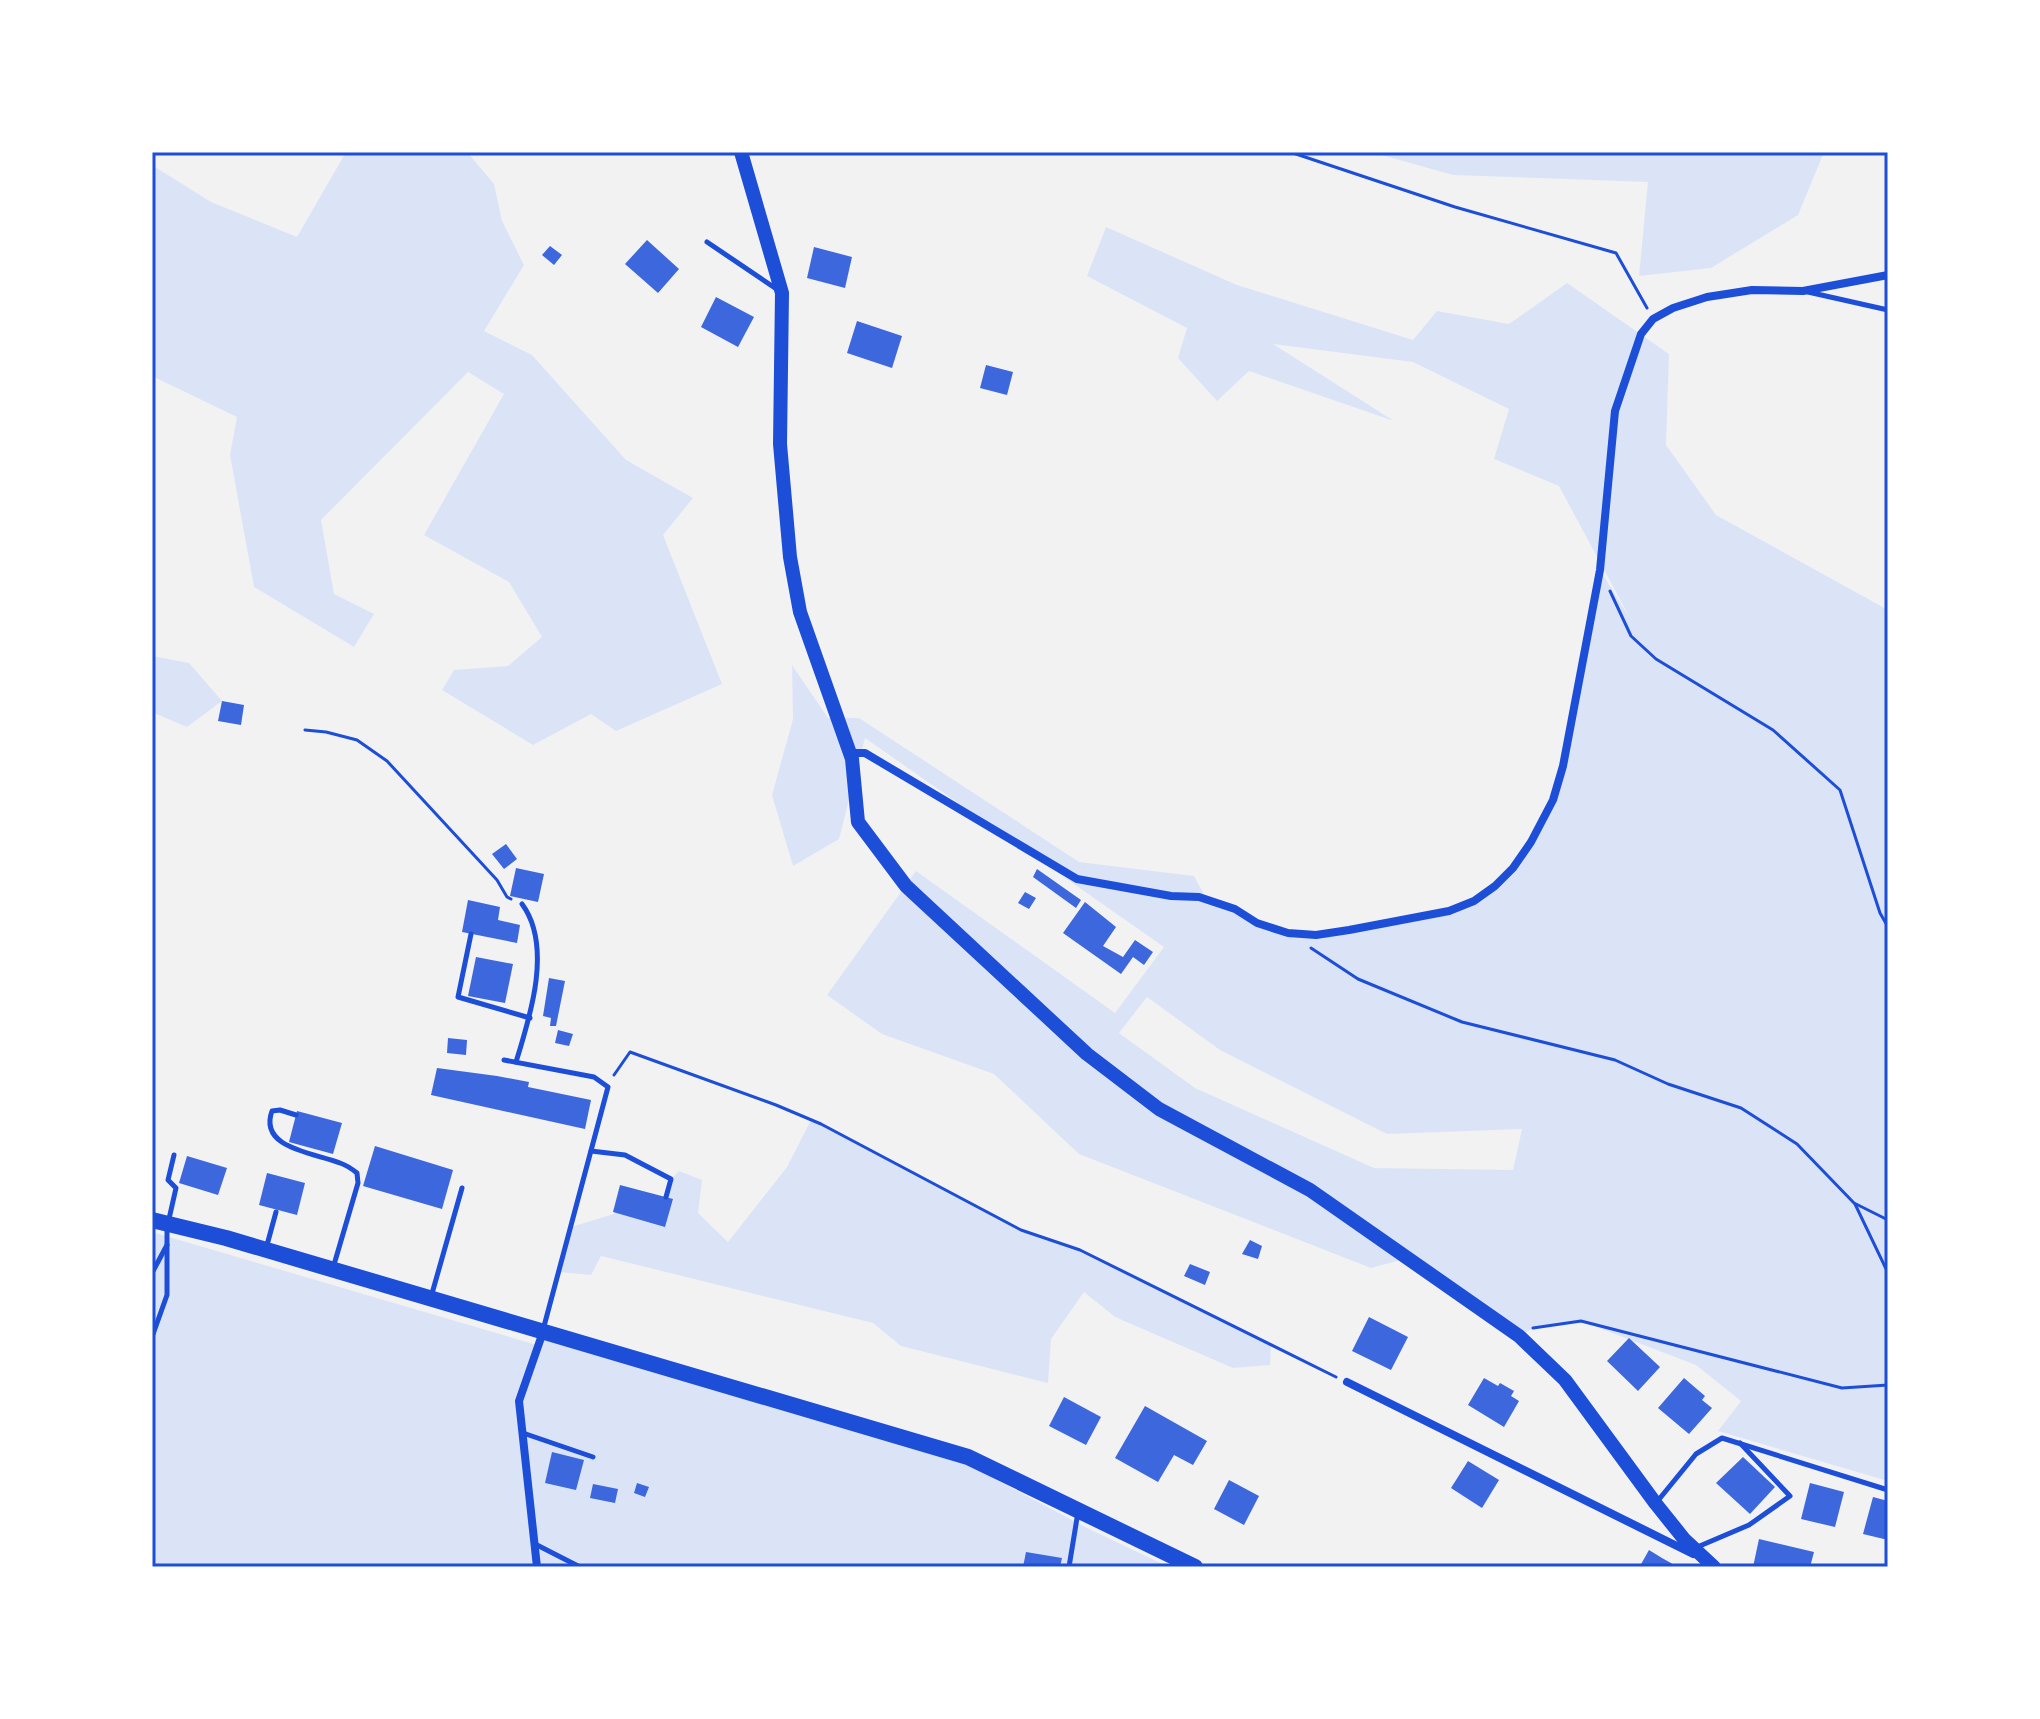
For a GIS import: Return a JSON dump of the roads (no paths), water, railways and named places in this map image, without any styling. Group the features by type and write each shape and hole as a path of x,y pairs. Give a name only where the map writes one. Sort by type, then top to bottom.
{"main road":[{"path":"741,152 782,293 780,444 790,557 800,612 850,753 858,822 906,886 1087,1054 1159,1109 1310,1190 1519,1336 1565,1380 1656,1504 1712,1564"},
{"path":"160,1222 333,1269 968,1457 1195,1567"}],"street":[{"path":"850,753 865,753 1077,879 1171,896 1199,897 1288,933 1316,935 1449,911 1474,901 1513,868 1553,800 1563,766 1600,570 1615,411 1641,334 1653,319 1673,308 1707,297 1752,290 1803,291 1888,275"},
{"path":"537,1567 519,1401 543,1331"},
{"path":"1347,1382 1712,1564"}],"lane":[{"path":"707,242 782,293"},
{"path":"1803,291 1888,310"},
{"path":"516,1062 534,1005 538,969 532,918 522,904"},
{"path":"471,934 458,997 530,1018"},
{"path":"504,1060 594,1077 608,1087 543,1331"},
{"path":"296,1115 272,1111 268,1122 270,1131 278,1141 341,1163 357,1173 358,1183 333,1269"},
{"path":"591,1151 625,1155 671,1179 666,1197"},
{"path":"152,1337 167,1295 167,1245 160,1222 176,1194 176,1188 168,1180 174,1155"},
{"path":"431,1298 462,1188"},
{"path":"265,1250 276,1212"},
{"path":"152,1273 167,1245"},
{"path":"522,1433 593,1457"},
{"path":"1656,1504 1696,1454 1722,1438 1888,1490"},
{"path":"1694,1548 1749,1525 1790,1496 1739,1443"},
{"path":"1069,1567 1079,1511"},
{"path":"534,1543 580,1567"}]}
